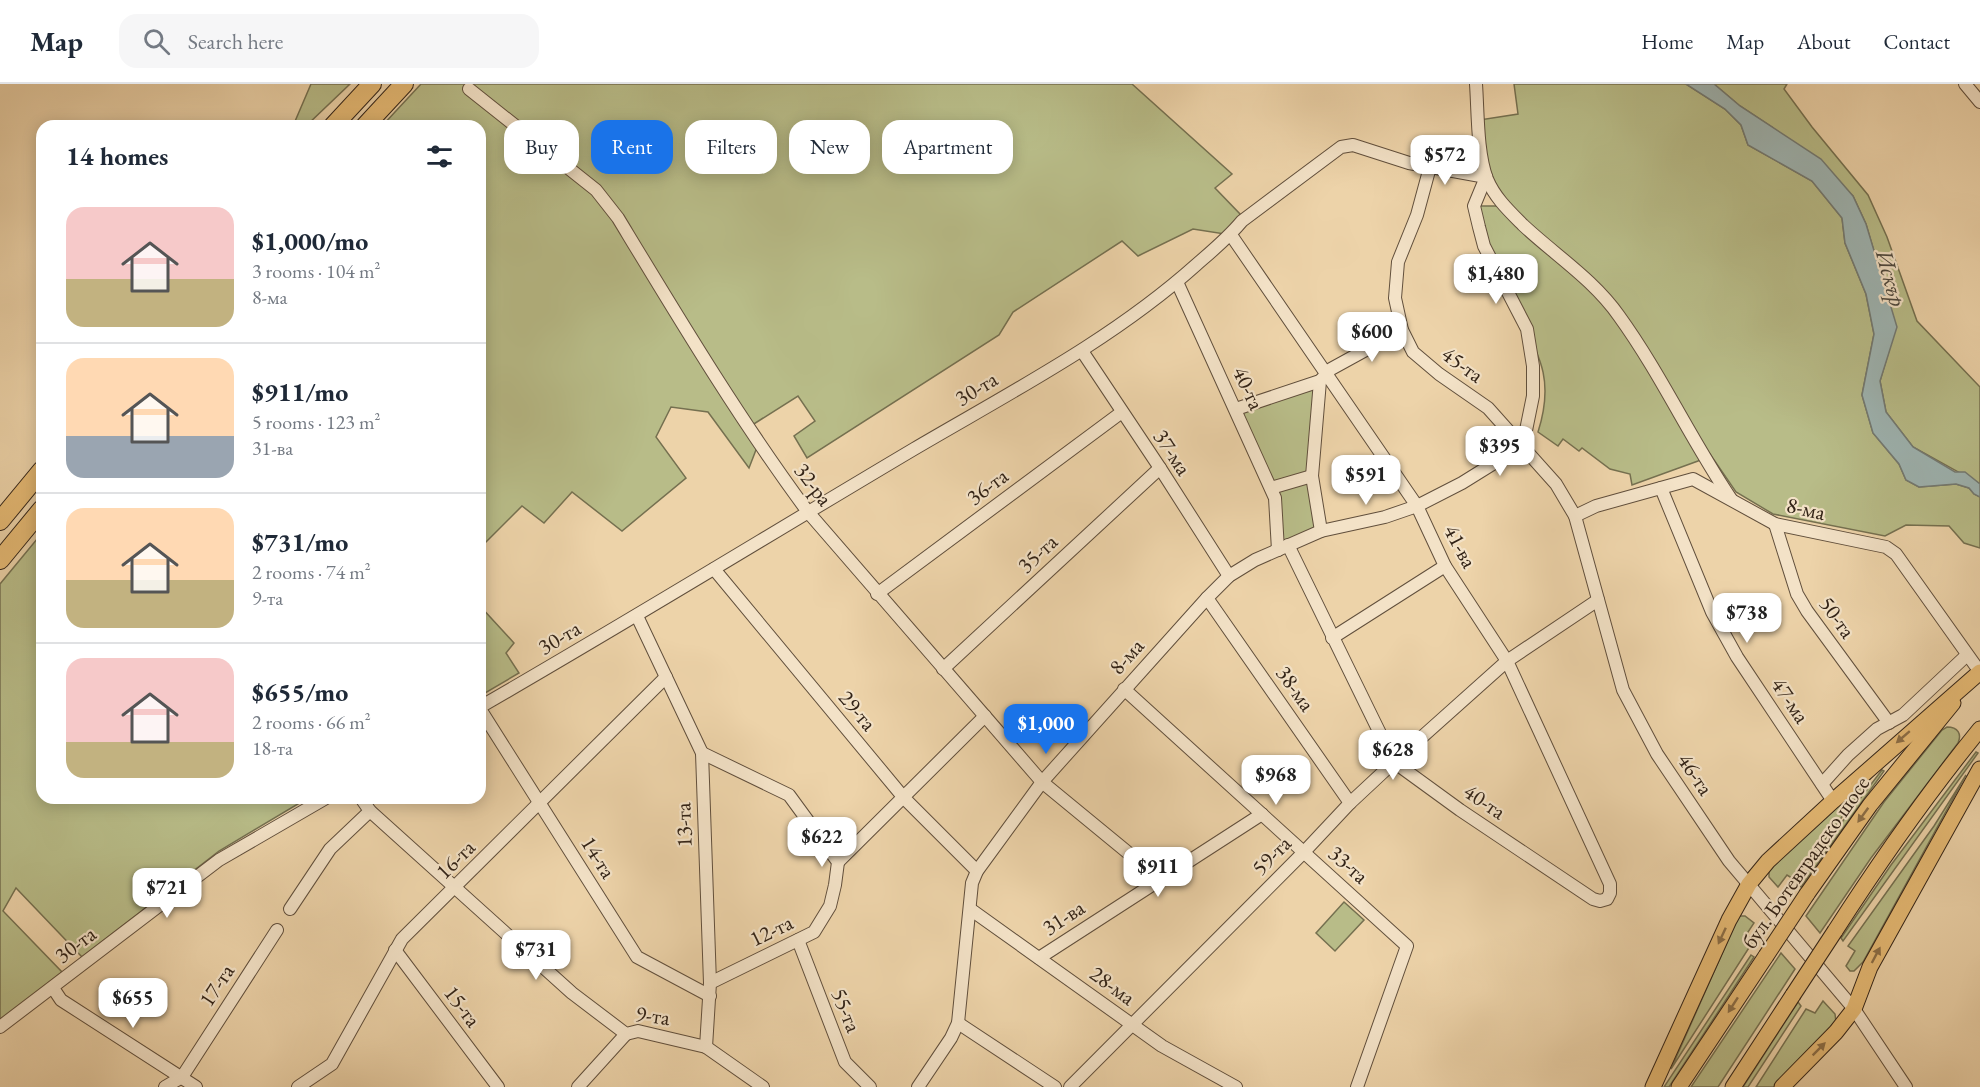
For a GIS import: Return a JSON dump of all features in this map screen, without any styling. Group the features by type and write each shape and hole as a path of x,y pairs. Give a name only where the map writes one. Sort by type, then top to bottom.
{"highway":[{"path":"339,120 372,84"},
{"path":"371,120 404,84"},
{"path":"0,521 36,477"},
{"path":"0,560 36,515"}],"main road":[{"path":"1653,1087 1729,920 1749,884 1768,861 1833,801 1980,671"},
{"name":"бул. Ботевградско шосе","path":"1679,1087 1807,894 1870,805 1980,671"},
{"path":"1733,1087 1874,870 1918,808 1980,729"},
{"path":"1782,1087 1836,1032 1854,1009 1870,967 1980,769"}],"street":[{"path":"1476,84 1481,150 1486,177 1493,191 1503,206 1587,281 1618,314 1708,465 1731,499"},
{"path":"1965,84 1980,102"},
{"name":"32-ра","path":"469,89 596,190 618,218 781,476 808,512 1042,782 1160,879"},
{"name":"30-та","path":"486,704 1082,351 1177,282 1231,234 1242,221 1341,147 1353,145 1430,167 1486,177"},
{"name":"45-та","path":"1430,167 1417,215 1398,262 1395,298 1402,330 1413,352 1439,374 1488,408 1523,445"},
{"path":"1486,177 1474,206 1484,246 1527,329 1533,366 1533,396 1523,445"},
{"name":"41-ва","path":"1231,234 1323,377 1417,506 1445,566 1508,661 1610,884 1611,892 1607,899"},
{"name":"40-та","path":"1177,282 1275,498 1283,548 1332,638 1394,762 1460,810 1593,898 1600,901 1607,899"},
{"path":"1236,409 1323,377 1331,369 1402,330"},
{"name":"37-ма","path":"1082,351 1229,576"},
{"path":"1321,531 1312,476 1323,377"},
{"name":"36-та","path":"878,594 1122,412"},
{"name":"8-ма","path":"918,1087 951,1038 958,1023 972,884 976,871 1042,782 1208,598 1229,576 1283,548 1321,531 1385,517 1417,506 1462,483 1523,445"},
{"name":"46-та","path":"1523,445 1556,484 1575,516 1623,690 1657,754 1729,861 1854,1009 1906,1087"},
{"path":"1575,516 1596,506 1692,479 1708,465"},
{"name":"35-та","path":"944,669 1160,468"},
{"path":"1271,488 1312,476"},
{"name":"8-ма","path":"1692,479 1775,524 1886,547 1896,554 1980,671"},
{"name":"47-ма","path":"1661,488 1712,612 1737,657 1833,801"},
{"name":"50-та","path":"1775,524 1791,578 1807,611 1889,723"},
{"path":"1332,638 1445,566"},
{"name":"29-та","path":"714,569 904,798 976,871"},
{"name":"38-ма","path":"1208,598 1350,803"},
{"name":"59-та","path":"1070,1087 1350,803 1394,762 1508,661 1599,600"},
{"name":"13-та","path":"637,616 702,753 710,983 706,1047"},
{"path":"1822,784 1848,755 1877,729 1903,715 1967,655"},
{"name":"16-та","path":"298,1087 332,1064 402,939 666,677"},
{"name":"33-та","path":"1124,689 1407,946 1357,1087"},
{"path":"702,753 789,795 838,862 985,716"},
{"name":"14-та","path":"486,717 637,957 710,996"},
{"name":"30-та","path":"0,1027 219,860 316,804"},
{"name":"9-та","path":"365,804 370,812 572,993 626,1034 638,1031 706,1047 763,1087"},
{"path":"290,909 330,849 370,812"},
{"name":"31-ва","path":"1039,958 1262,814"},
{"name":"12-та","path":"710,983 799,946 814,932 830,906 836,885 838,862"},
{"name":"28-ма","path":"970,909 1166,1049 1236,1087"},
{"name":"17-та","path":"165,1087 182,1077 277,930"},
{"name":"55-та","path":"799,946 845,1062 870,1087"},
{"name":"15-та","path":"395,950 498,1087"},
{"path":"53,988 61,1000 196,1087"},
{"path":"958,1023 1054,1087"},
{"path":"578,1087 626,1034"}],"green space":[{"path":"311,84 350,84 312,120 296,120"},
{"path":"421,84 1132,84 1232,174 1215,188 1240,214 1231,235 1193,229 1138,256 1122,241 1013,312 999,335 807,458 794,436 815,421 798,396 749,427 759,442 749,468 708,412 671,407 656,437 686,478 622,531 572,492 544,523 522,506 486,542 486,120 388,120"},
{"path":"1514,84 1686,84 1725,109 1741,125 1748,145 1812,181 1842,218 1845,243 1866,294 1874,334 1862,395 1873,433 1899,464 1906,480 1919,487 1956,484 1969,488 1980,497 1980,548 1964,543 1949,526 1906,525 1885,536 1773,514 1736,492 1710,454 1698,461 1632,485 1630,474 1610,469 1582,448 1579,451 1563,439 1558,446 1538,432 1544,409 1543,373 1532,341 1505,289 1474,206 1503,206 1493,191 1479,120 1518,114"},
{"path":"1714,84 1787,84 1784,89 1868,195 1887,237 1917,321 1980,387 1980,484 1913,447 1886,412 1880,381 1896,327 1866,224 1853,196 1772,127 1740,106"},
{"path":"1320,381 1312,476 1321,531 1278,550 1277,513 1236,409"},
{"path":"36,540 36,804 298,804 219,851 82,957 16,888 3,911 62,972 0,1021 0,584"},
{"path":"486,613 514,643 506,653 519,673 486,692"},
{"path":"1947,727 1954,728 1958,732 1960,737 1958,743 1871,858 1820,933 1806,916 1884,802 1942,730"},
{"path":"1976,752 1978,753 1843,941 1841,938 1891,865"},
{"path":"1882,770 1884,771 1801,887 1799,884 1839,826"},
{"path":"1876,771 1795,880 1787,875 1778,887 1769,877 1769,871 1778,860"},
{"path":"1966,775 1863,962 1854,971 1850,971 1846,966 1855,951 1848,946 1934,826"},
{"path":"1344,902 1364,920 1335,951 1316,933"},
{"path":"1740,916 1745,916 1754,923 1746,935 1754,940 1671,1069 1736,922"},
{"path":"1781,953 1795,969 1718,1087 1691,1087"},
{"path":"1751,955 1754,957 1669,1087 1664,1087"},
{"path":"1823,1001 1835,1014 1836,1022 1776,1087 1756,1087 1806,1009 1815,1013"},
{"path":"1798,1002 1801,1006 1748,1087 1743,1087"}],"water":[{"path":"1686,84 1714,84 1740,106 1821,159 1853,196 1866,224 1897,327 1880,381 1886,412 1913,447 1955,472 1965,472 1980,484 1980,497 1969,488 1956,484 1919,487 1906,480 1899,464 1873,433 1862,395 1874,334 1866,294 1845,243 1842,218 1812,181 1748,145 1741,125 1725,109"}],"water label":[{"name":"Искър","path":"1891,278"}]}
